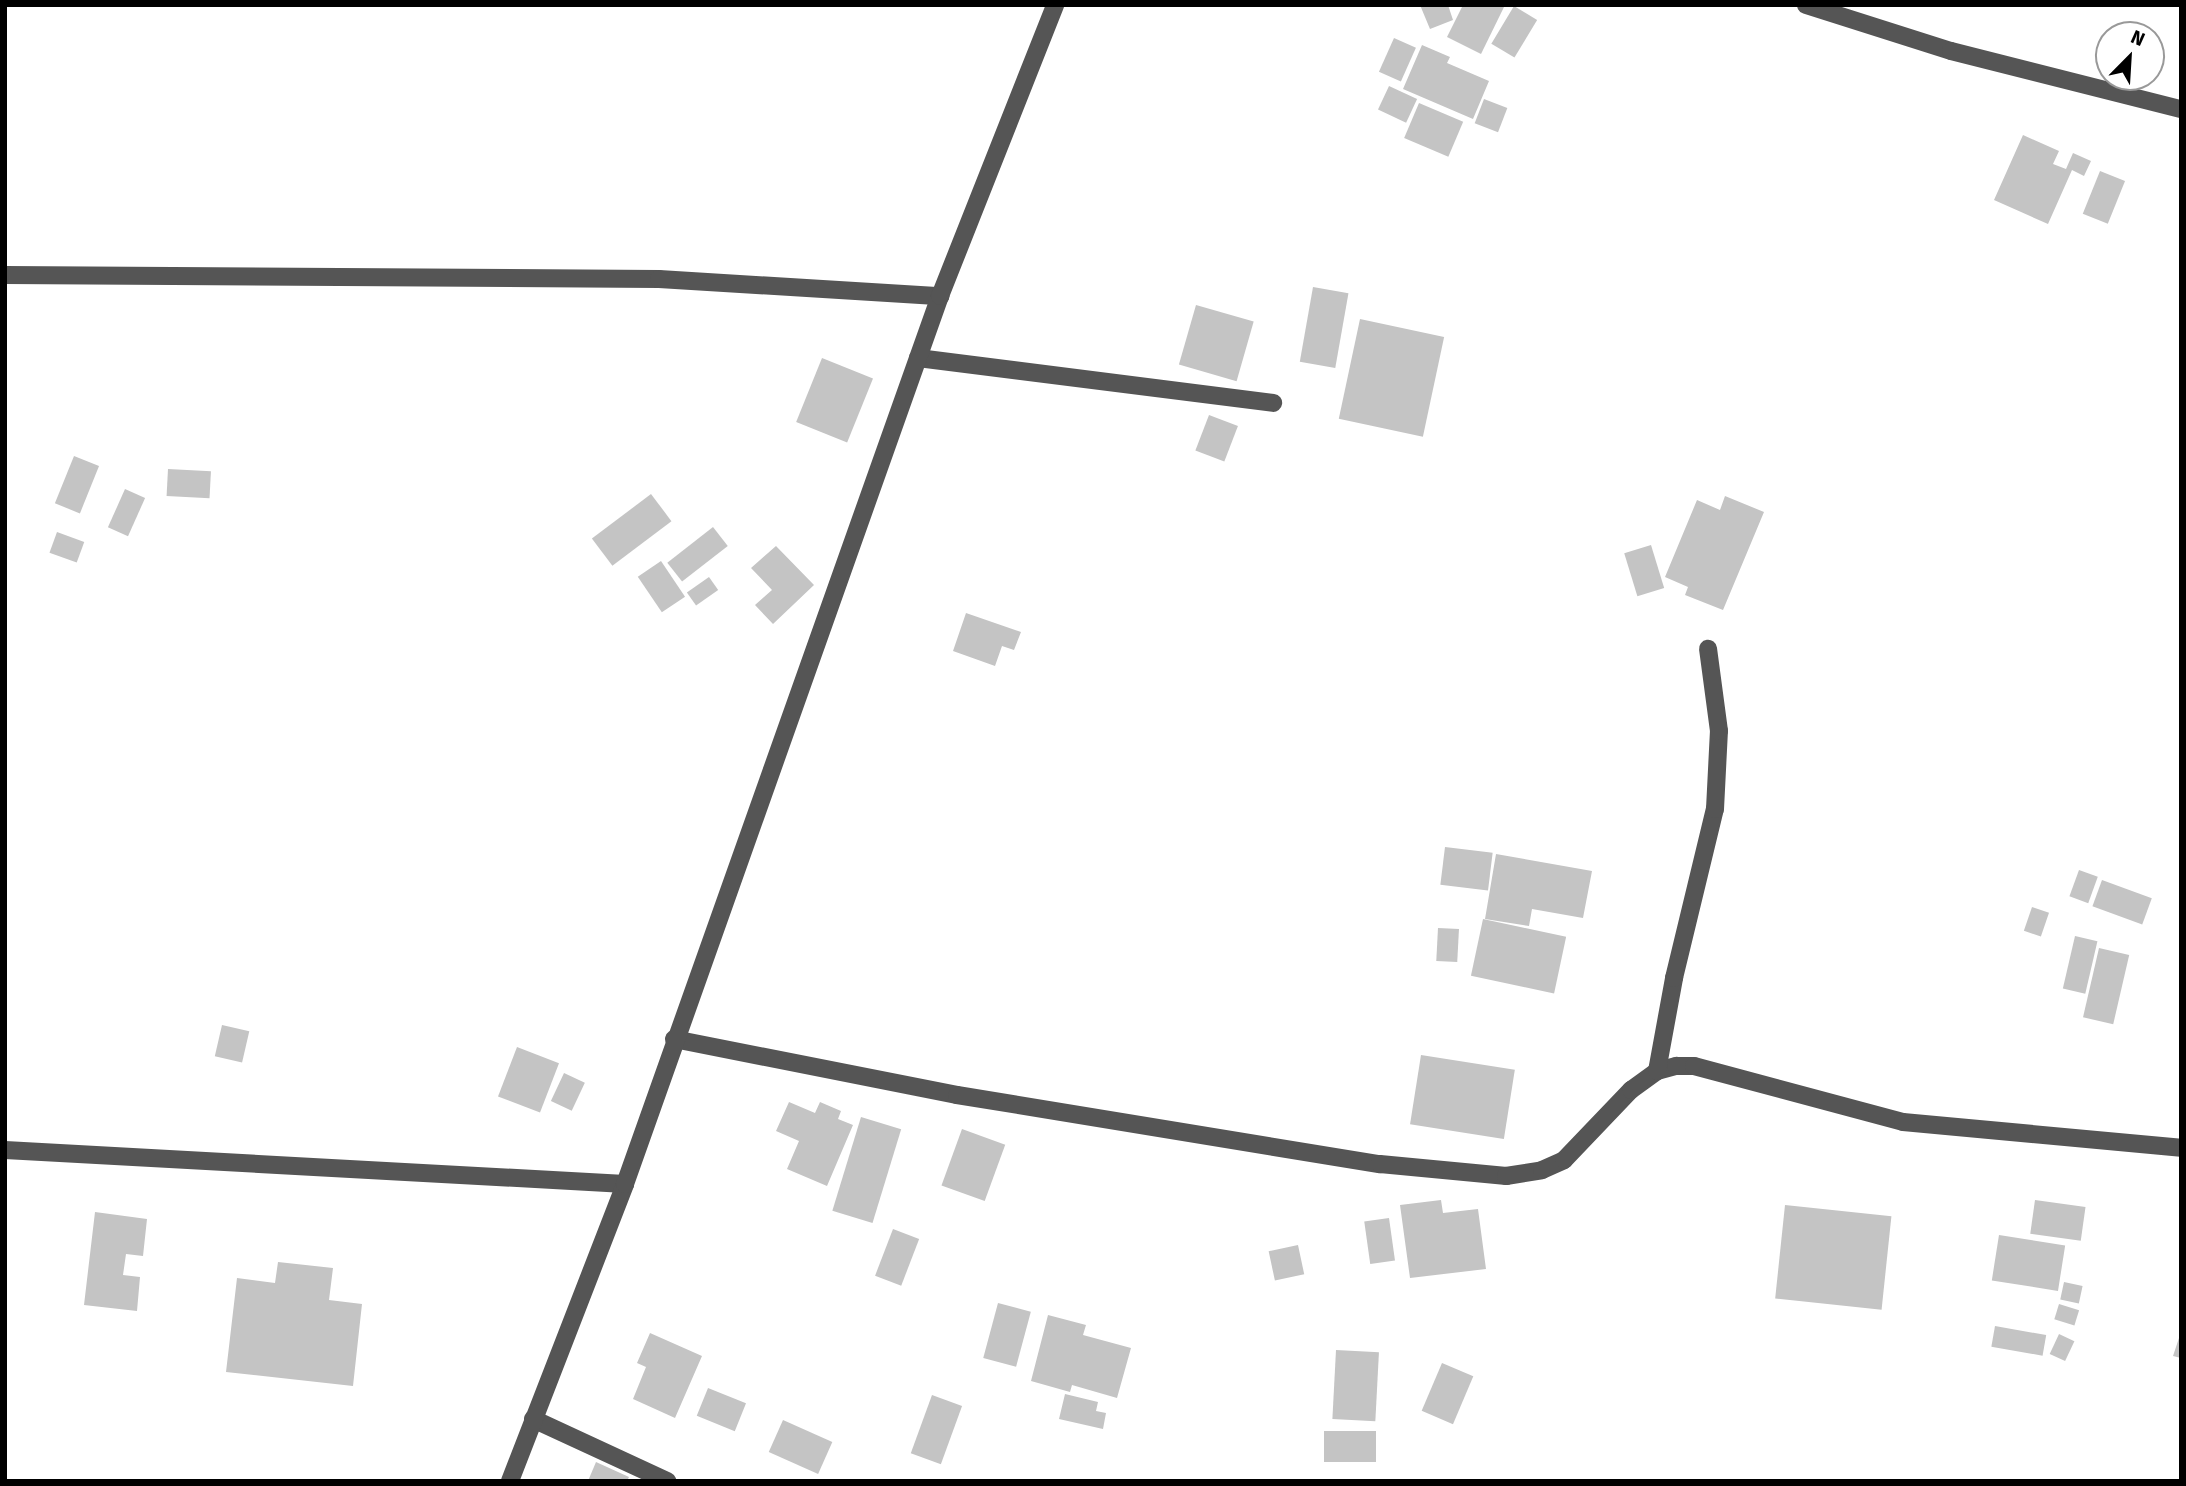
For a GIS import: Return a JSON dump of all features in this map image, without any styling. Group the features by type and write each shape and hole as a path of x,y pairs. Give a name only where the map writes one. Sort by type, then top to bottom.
{"street":[{"path":"510,1481 625,1184 674,1039 940,296 1055,5"},
{"path":"1806,5 1951,51 2181,109"},
{"path":"5,275 659,279 940,296"},
{"path":"918,358 1273,402"},
{"path":"1657,1071 1674,978 1715,809 1719,730 1708,649"},
{"path":"674,1039 957,1096 1380,1164 1506,1176 1542,1170 1564,1160 1631,1090 1657,1071 1694,1066 1903,1122 2181,1148"},
{"path":"5,1150 625,1184"},
{"path":"533,1419 667,1481"}],"building":[{"path":"1420,5 1448,5 1453,20 1430,29"},
{"path":"1463,5 1505,5 1481,54 1447,37"},
{"path":"1514,6 1537,20 1514,58 1491,44"},
{"path":"1394,38 1416,48 1401,82 1379,72"},
{"path":"1422,45 1450,57 1447,63 1489,81 1473,119 1403,89"},
{"path":"1389,86 1417,99 1406,123 1378,110"},
{"path":"1484,99 1507,108 1498,132 1475,123"},
{"path":"1419,103 1463,122 1448,157 1404,138"},
{"path":"2023,135 2059,151 2053,164 2066,169 2073,153 2091,161 2084,176 2072,170 2048,224 1994,200"},
{"path":"2100,171 2125,181 2108,224 2083,214"},
{"path":"1313,287 1348,293 1335,368 1300,362"},
{"path":"1196,305 1254,322 1237,381 1179,365"},
{"path":"1360,319 1444,337 1423,437 1339,419"},
{"path":"822,358 873,379 847,443 796,422"},
{"path":"1209,415 1238,426 1224,462 1195,450"},
{"path":"74,456 99,466 80,513 55,503"},
{"path":"168,469 211,471 210,498 167,496"},
{"path":"125,489 145,498 128,536 108,527"},
{"path":"651,494 671,521 612,566 592,539"},
{"path":"1725,496 1764,512 1723,610 1685,595 1688,587 1665,577 1697,500 1720,510"},
{"path":"713,527 728,546 682,582 667,563"},
{"path":"57,532 84,542 77,563 49,553"},
{"path":"1651,545 1664,588 1637,596 1624,553"},
{"path":"776,546 814,585 773,624 755,605 772,590 751,568"},
{"path":"661,561 685,597 662,612 638,577"},
{"path":"709,577 718,590 696,606 687,592"},
{"path":"966,613 1021,632 1014,650 1002,646 995,666 953,651"},
{"path":"1445,847 1493,853 1488,891 1440,885"},
{"path":"1496,854 1592,871 1583,918 1532,909 1529,926 1485,919"},
{"path":"2079,870 2098,877 2088,903 2069,896"},
{"path":"2102,880 2152,898 2142,924 2092,906"},
{"path":"2032,907 2049,913 2041,936 2024,931"},
{"path":"1483,919 1566,937 1554,993 1471,976"},
{"path":"1438,928 1459,929 1457,962 1436,961"},
{"path":"2075,936 2097,941 2085,994 2063,989"},
{"path":"2099,948 2129,955 2113,1024 2083,1017"},
{"path":"222,1025 249,1031 242,1062 215,1056"},
{"path":"517,1047 559,1063 540,1113 498,1096"},
{"path":"1421,1055 1515,1070 1504,1139 1410,1124"},
{"path":"564,1073 585,1083 572,1111 551,1101"},
{"path":"789,1102 815,1113 820,1102 841,1111 838,1119 853,1125 827,1186 787,1169 799,1141 776,1131"},
{"path":"861,1117 901,1129 873,1223 832,1211"},
{"path":"962,1129 1005,1145 985,1201 941,1185"},
{"path":"1441,1200 1443,1213 1478,1209 1486,1269 1410,1278 1400,1205"},
{"path":"2035,1200 2086,1207 2081,1241 2030,1234"},
{"path":"1785,1205 1891,1216 1882,1310 1775,1298"},
{"path":"95,1212 147,1219 143,1256 126,1254 123,1275 140,1277 137,1311 84,1305"},
{"path":"1389,1218 1395,1261 1370,1264 1364,1221"},
{"path":"893,1229 919,1239 901,1286 875,1276"},
{"path":"1999,1235 2065,1245 2058,1291 1992,1280"},
{"path":"1298,1245 1304,1274 1275,1281 1269,1251"},
{"path":"278,1262 333,1268 329,1300 362,1304 353,1386 226,1372 237,1278 275,1283"},
{"path":"2064,1282 2083,1286 2079,1304 2060,1300"},
{"path":"998,1303 1031,1312 1016,1367 983,1358"},
{"path":"2059,1304 2079,1310 2074,1325 2054,1319"},
{"path":"1048,1315 1086,1325 1083,1335 1131,1348 1117,1398 1072,1385 1070,1392 1031,1381"},
{"path":"1995,1326 2046,1335 2043,1356 1991,1347"},
{"path":"650,1333 702,1356 675,1418 633,1399 646,1367 637,1363"},
{"path":"2059,1334 2074,1341 2065,1361 2050,1354"},
{"path":"2181,1338 2181,1358 2173,1356"},
{"path":"1336,1350 1379,1352 1375,1421 1332,1419"},
{"path":"1442,1363 1473,1376 1453,1424 1422,1411"},
{"path":"708,1388 746,1403 735,1431 697,1416"},
{"path":"1065,1394 1098,1402 1096,1411 1106,1413 1103,1429 1059,1419"},
{"path":"932,1395 962,1406 941,1464 911,1453"},
{"path":"783,1420 832,1442 818,1474 769,1452"},
{"path":"1324,1431 1376,1431 1376,1462 1324,1462"},
{"path":"596,1462 629,1477 627,1481 588,1481"}]}
